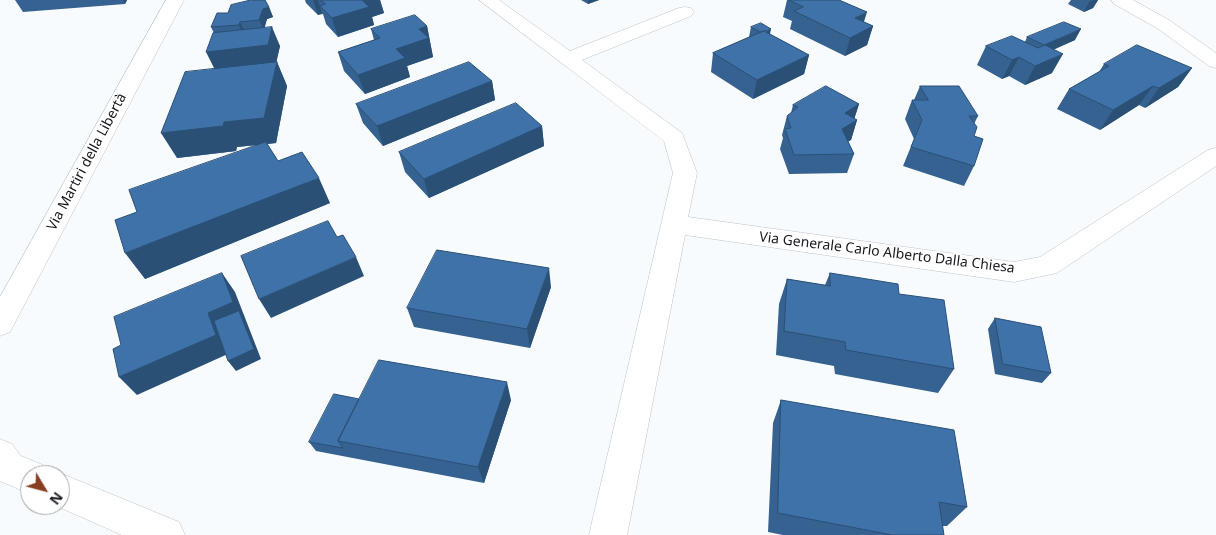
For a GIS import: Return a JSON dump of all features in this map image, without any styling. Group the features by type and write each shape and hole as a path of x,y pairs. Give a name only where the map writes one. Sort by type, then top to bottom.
{"main road":[{"name":"Via Martiri della Libertà","path":"0,324 175,0"},
{"path":"488,0 674,138 685,172 608,535"},
{"path":"1120,0 1163,24 1216,62"},
{"path":"568,59 685,12"},
{"name":"Via Generale Carlo Alberto Dalla Chiesa","path":"674,224 1014,272 1047,266 1216,155"},
{"path":"70,494 166,535"}],"building":[{"path":"251,0 265,0 269,7 263,9 259,20 240,22 239,25 211,27 217,13 228,13 231,5"},
{"path":"321,0 362,0 369,7 332,18 320,6 325,4"},
{"path":"789,0 839,0 867,12 855,18 873,26 850,38 794,11 803,7"},
{"path":"415,15 427,26 419,29 429,38 396,49 405,58 358,75 338,52 380,38 371,29"},
{"path":"1064,22 1081,29 1044,45 1027,37"},
{"path":"761,23 771,29 760,32 751,27"},
{"path":"272,27 268,45 206,52 213,33"},
{"path":"764,31 809,55 757,80 713,53"},
{"path":"1012,36 1038,48 1045,45 1063,54 1035,66 1019,57 1012,60 986,46"},
{"path":"1137,45 1192,68 1159,88 1153,86 1113,110 1069,89 1109,66 1104,64"},
{"path":"277,62 264,118 224,122 223,126 161,133 185,72"},
{"path":"469,62 492,81 377,126 356,104"},
{"path":"826,86 859,104 845,113 857,120 842,129 854,154 794,155 785,129 791,128 787,116 798,107 793,105"},
{"path":"920,86 959,86 978,116 969,116 977,127 974,136 983,139 974,166 911,147 922,120 912,100 928,100"},
{"path":"516,103 542,126 424,179 399,152"},
{"path":"266,142 278,161 302,152 319,178 125,253 115,220 137,212 129,190"},
{"path":"328,221 337,237 343,235 356,257 259,299 241,256"},
{"path":"437,250 549,268 527,329 407,308"},
{"path":"222,273 233,302 208,313 216,335 119,377 113,349 121,345 114,317"},
{"path":"830,273 898,284 899,294 944,300 954,369 846,350 845,342 784,331 787,279 830,286"},
{"path":"239,311 254,349 228,361 214,321"},
{"path":"995,318 1041,327 1051,373 1003,364"},
{"path":"379,360 507,382 478,467 338,441"},
{"path":"334,394 359,399 338,441 343,448 309,442"},
{"path":"781,400 954,430 967,507 939,502 944,535 892,535 778,513"}]}
